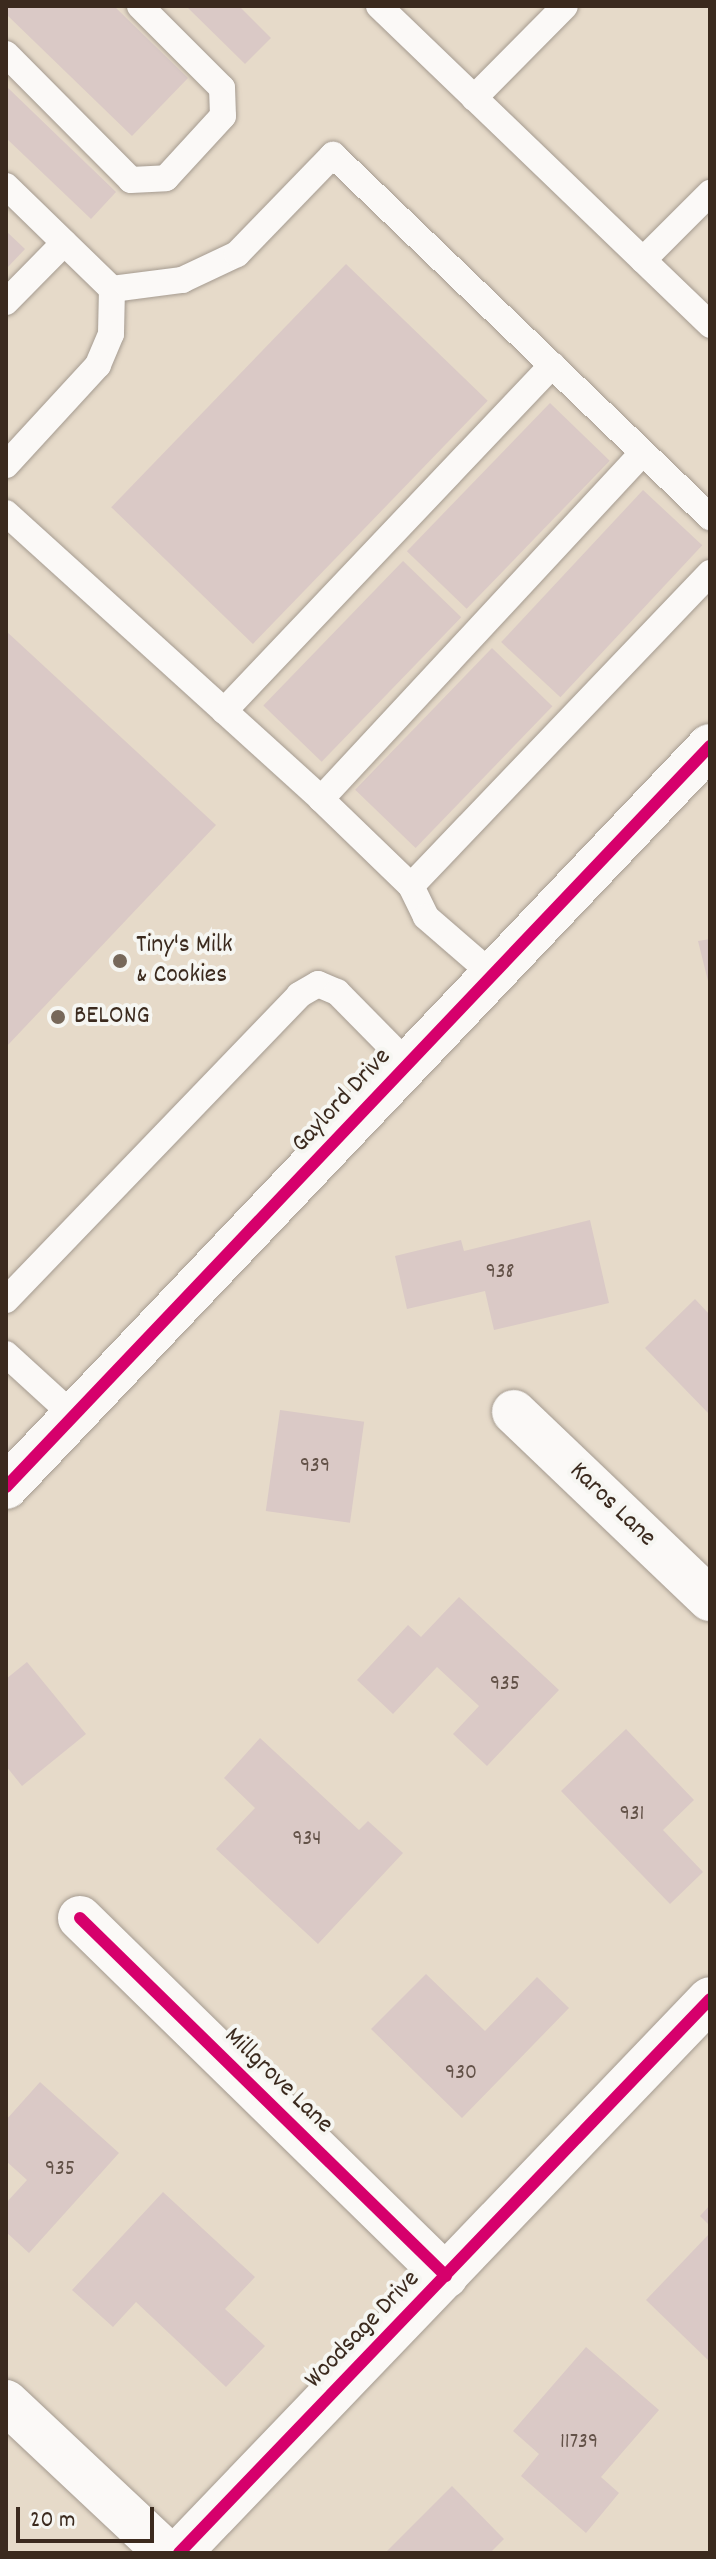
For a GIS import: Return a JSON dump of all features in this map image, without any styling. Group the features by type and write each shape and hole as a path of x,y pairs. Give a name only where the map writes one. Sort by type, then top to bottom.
{"street":[{"name":"Gaylord Drive","path":"6,1487 710,746"},
{"name":"Karos Lane","path":"514,1412 710,1599"},
{"name":"Millgrove Lane","path":"80,1918 446,2276"},
{"name":"Woodsage Drive","path":"179,2553 710,1999"},
{"path":"6,2402 167,2553"}],"lane":[{"path":"6,54 131,180 166,178 223,116 222,88 140,6"},
{"path":"379,6 710,325"},
{"path":"474,98 565,6"},
{"path":"112,289 182,280 237,254 333,155 710,517"},
{"path":"6,186 112,289 111,334 98,365 6,465"},
{"path":"643,260 710,193"},
{"path":"6,302 64,243"},
{"path":"224,711 552,365"},
{"path":"321,799 642,454"},
{"path":"6,513 321,799 411,886 426,917 493,975"},
{"path":"411,886 710,573"},
{"path":"6,1300 299,995 318,984 337,992 408,1064"},
{"path":"6,1354 74,1416"}],"building":[{"path":"6,6 114,6 188,78 132,136 6,14"},
{"path":"186,6 239,6 271,38 245,64"},
{"path":"6,86 116,192 91,219 6,138"},
{"path":"6,231 25,249 6,269"},
{"path":"346,264 488,401 253,644 111,507"},
{"path":"550,403 610,461 467,609 407,551"},
{"path":"643,490 702,545 560,697 501,642"},
{"path":"403,561 461,617 322,762 263,706"},
{"path":"6,631 216,825 6,1047"},
{"path":"492,648 552,706 416,848 355,790"},
{"path":"710,939 710,985 709,985 698,941"},
{"path":"590,1220 609,1303 494,1330 485,1291 407,1309 395,1256 461,1240 464,1251"},
{"path":"695,1299 710,1315 710,1415 645,1348"},
{"path":"280,1410 364,1422 350,1523 266,1511"},
{"path":"459,1597 559,1690 487,1766 453,1734 479,1706 437,1667 393,1714 357,1680 408,1625 421,1637"},
{"path":"27,1662 86,1734 22,1786 6,1766 6,1679"},
{"path":"626,1729 694,1800 663,1830 703,1872 670,1904 561,1791"},
{"path":"260,1738 359,1830 368,1821 403,1853 318,1944 216,1849 255,1808 224,1778"},
{"path":"426,1974 485,2031 537,1977 569,2008 462,2118 371,2029"},
{"path":"40,2082 119,2153 29,2253 6,2232 6,2203 27,2180 6,2161 6,2120"},
{"path":"163,2192 255,2277 225,2309 265,2346 226,2387 136,2302 113,2327 72,2290"},
{"path":"710,2205 710,2226 700,2216"},
{"path":"710,2233 710,2362 646,2300"},
{"path":"586,2347 659,2410 601,2477 619,2493 586,2533 521,2476 539,2454 513,2431"},
{"path":"452,2486 504,2539 490,2553 385,2553"}],"cycle path":[{"path":"6,1487 710,746"},
{"path":"80,1918 446,2276"},
{"path":"179,2553 710,1999"}],"place":[{"name":"Tiny's Milk & Cookies","path":"120,961"},
{"name":"BELONG","path":"58,1017"}]}
